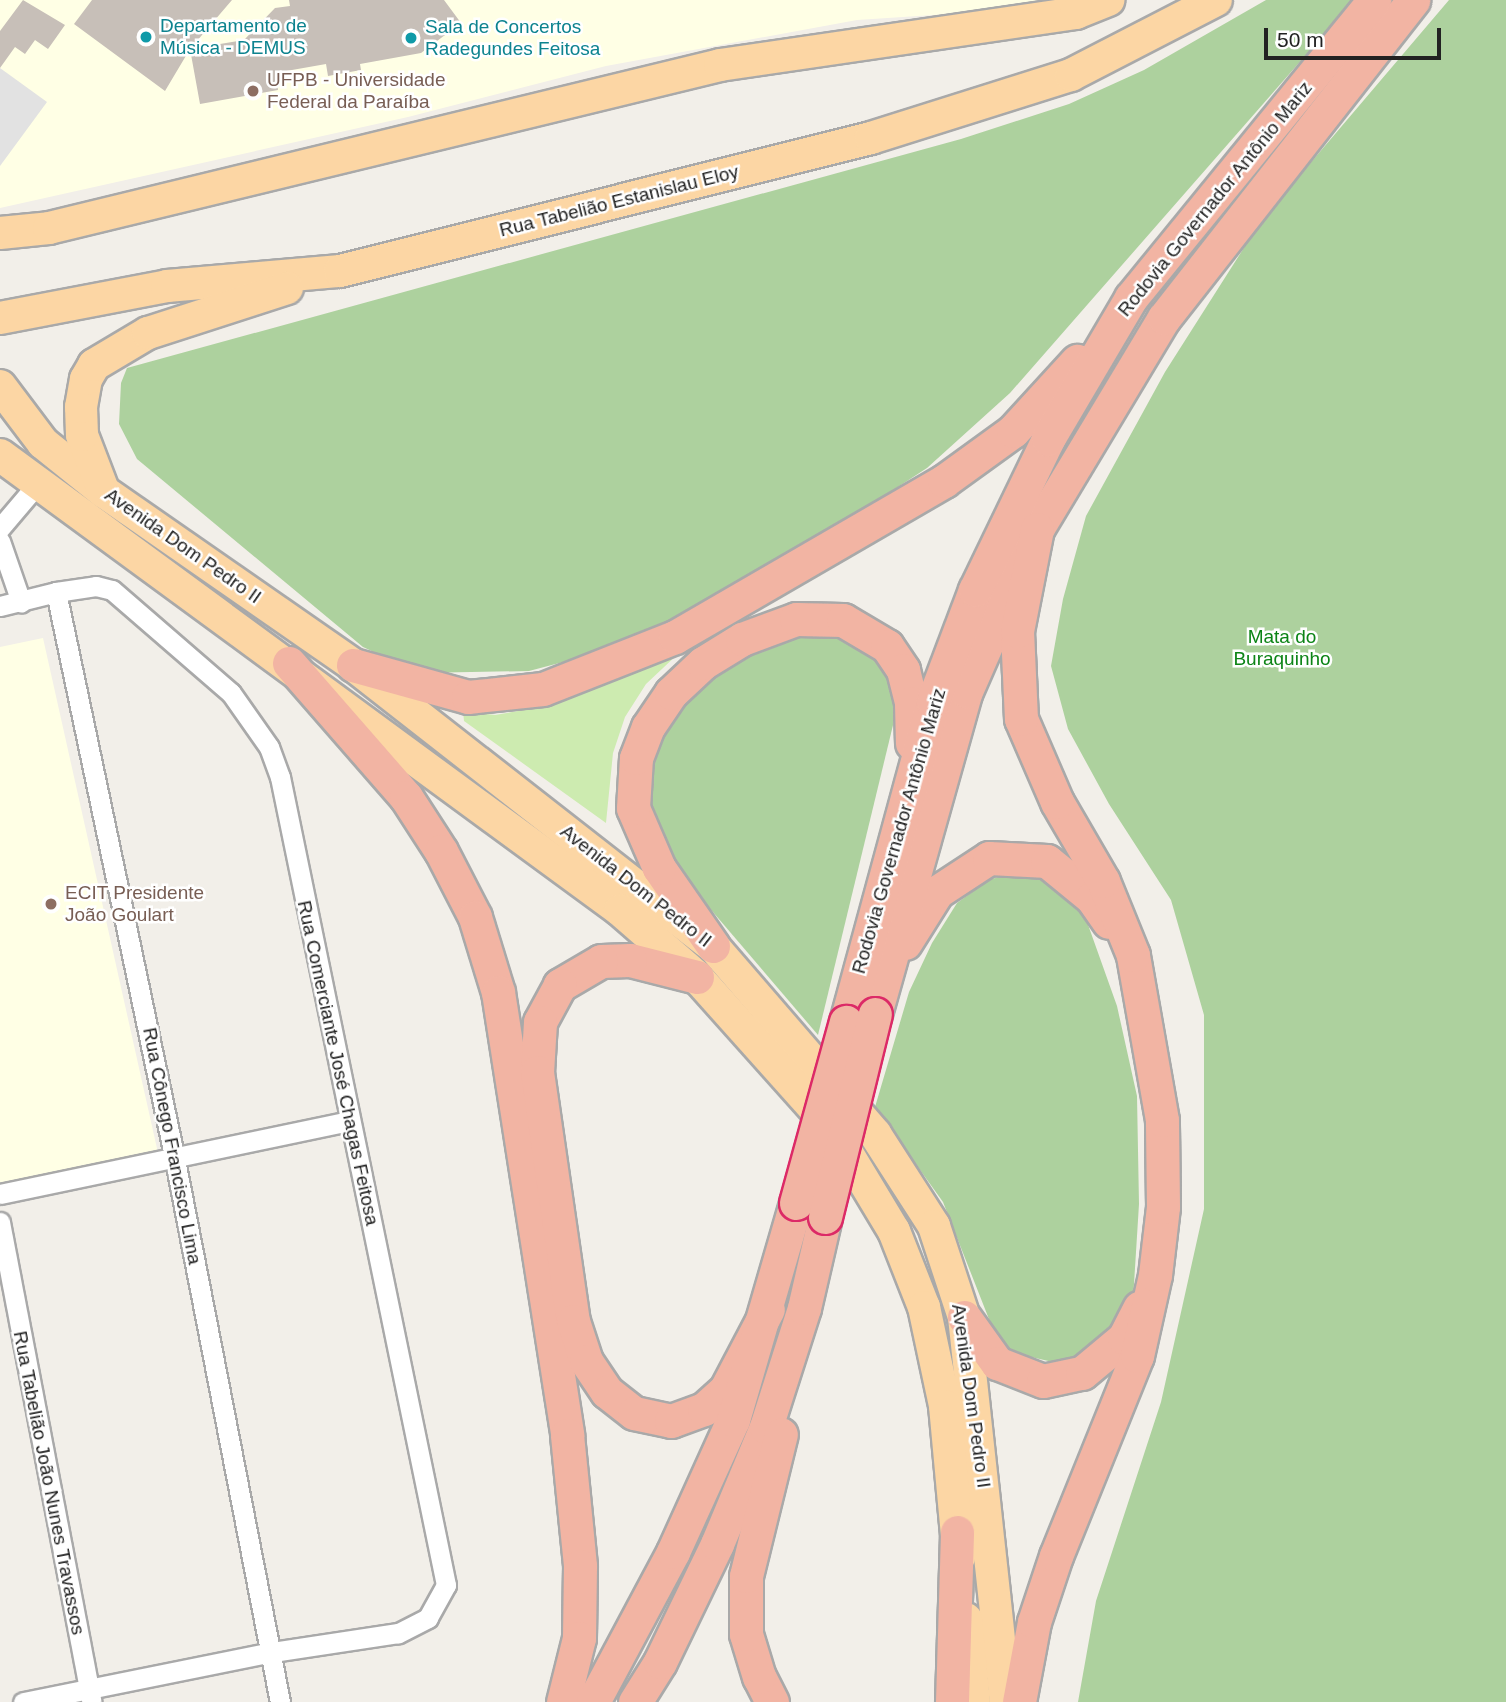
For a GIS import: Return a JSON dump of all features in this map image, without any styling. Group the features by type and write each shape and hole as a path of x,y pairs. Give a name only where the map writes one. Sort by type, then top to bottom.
{"highway":[{"name":"Rodovia Governador Antônio Mariz","path":"867,1011 909,779 975,590 1048,439 1130,298 1374,0"},
{"name":"Rodovia Governador Antônio Mariz","path":"593,1702 673,1552 733,1420 768,1308 811,1210 867,1011 966,691 1037,529 1164,318 1413,0"},
{"path":"353,665 468,697 543,689 675,637 889,514 1013,431 1130,298"},
{"path":"1019,1702 1034,1622 1137,1356 1156,1275 1163,1207 1162,1120 1133,955 1103,881 1057,802 1021,719 1017,631 1037,529"},
{"path":"713,946 653,857 633,808 632,780 648,727 671,693 703,663 742,639 796,619 843,620 869,632 887,646 903,670 911,703 909,779"},
{"path":"289,663 406,797 441,850 475,917 498,992 567,1435 580,1566 579,1638 563,1702"},
{"path":"867,1011 937,892 989,858 1047,861 1092,898 1133,955"},
{"path":"697,977 630,960 601,961 560,985 540,1022 537,1072 573,1321 586,1361 607,1392 634,1413 671,1421 704,1409 726,1389 768,1308"},
{"name":"Rodovia Governador Antônio Mariz","path":"635,1702 660,1662 717,1544 766,1427 804,1308 811,1210"},
{"path":"964,1317 997,1363 1043,1381 1082,1373 1124,1338 1156,1275"},
{"path":"772,1702 759,1677 746,1634 746,1576 786,1412 804,1308"},
{"path":"953,1702 957,1532"}],"main road":[{"path":"0,233 62,225 720,65 1076,13 1109,0"},
{"name":"Rua Tabelião Estanislau Eloy","path":"0,318 167,286 340,271 871,138 1071,75 1216,0"},
{"path":"103,491 82,425 86,379 94,365 148,333 340,271"},
{"name":"Avenida Dom Pedro II","path":"0,386 43,443 103,491 353,665 713,946 875,1135 934,1226 964,1317 1006,1702"},
{"name":"Avenida Dom Pedro II","path":"0,455 289,663 620,910 697,977 832,1128 894,1231 924,1307 945,1406 974,1702"}],"street":[{"path":"0,528 39,482"},
{"path":"0,541 20,601"},
{"name":"Rua Comerciante José Chagas Feitosa","path":"0,606 55,592 104,587 123,597 231,692 269,747 279,777 349,1121 446,1570 446,1585 437,1607 414,1627 398,1633 272,1652"},
{"name":"Rua Cônego Francisco Lima","path":"55,592 175,1160 280,1702"},
{"path":"0,1194 175,1160 349,1121"},
{"name":"Rua Tabelião João Nunes Travassos","path":"0,1222 90,1696"},
{"path":"23,1702 90,1696 272,1652"}],"shaded area":[{"name":"UFPB - Universidade Federal da Paraíba","path":"0,0 1039,0 1010,10 857,20 606,66 408,117 0,208"},
{"path":"0,68 47,102 0,166"},
{"name":"ECIT Presidente João Goulart","path":"43,638 160,1162 0,1191 0,647"}],"green space":[{"path":"1266,0 1354,0 1010,393 927,468 861,511 701,609 620,647 529,671 419,673 363,647 137,459 119,424 121,383 127,368 961,139 1069,104 1144,70"},
{"name":"Mata do Buraquinho","path":"1449,0 1506,0 1506,1702 1078,1702 1096,1601 1161,1402 1204,1209 1204,1015 1171,900 1109,804 1068,729 1051,666 1063,599 1086,516 1165,372 1261,221"},
{"path":"801,623 846,633 886,664 896,690 894,721 818,1035 689,884 670,859 651,818 652,769 667,728 697,683"},
{"path":"696,637 646,684 625,717 613,753 606,823 464,721 463,711 495,715 541,707"},
{"path":"1023,873 1055,884 1086,919 1117,1006 1137,1096 1139,1204 1133,1300 1103,1340 1075,1359 1057,1363 1009,1352 996,1337 943,1202 875,1107 909,992 932,943 957,903 990,879"}],"building":[{"path":"23,0 65,25 48,49 35,40 25,54 15,47 0,68 0,31"},
{"name":"Departamento de Música - DEMUS","path":"92,0 232,0 190,49 165,91 74,24"},
{"path":"289,0 444,0 461,23 421,53 360,64 361,70 328,76 326,64 275,73 278,90 200,104 190,49 244,40 275,8 290,6"}],"place":[{"name":"Departamento de Música - DEMUS","path":"146,37"},
{"name":"Sala de Concertos Radegundes Feitosa","path":"411,38"},
{"name":"UFPB - Universidade Federal da Paraíba","path":"253,91"},
{"name":"ECIT Presidente João Goulart","path":"51,904"}]}
